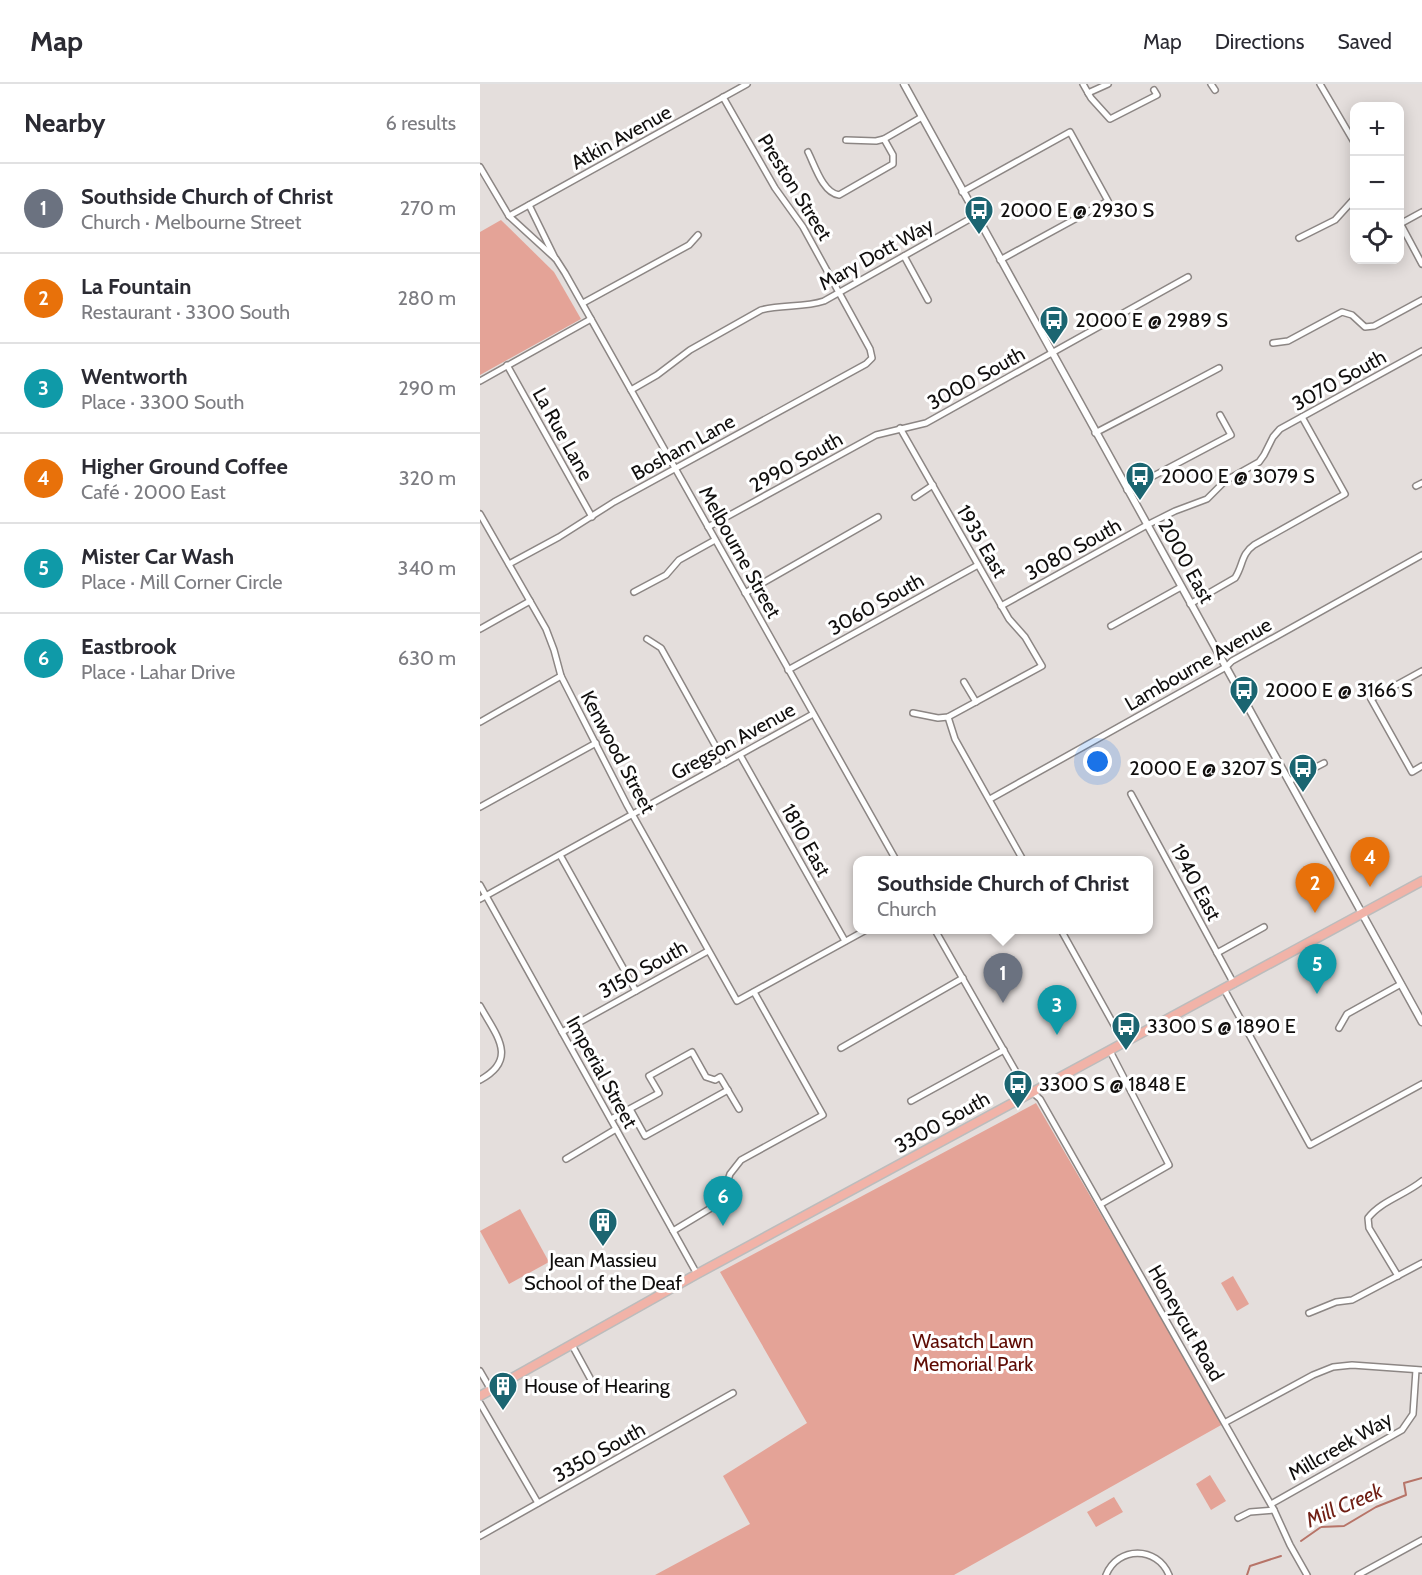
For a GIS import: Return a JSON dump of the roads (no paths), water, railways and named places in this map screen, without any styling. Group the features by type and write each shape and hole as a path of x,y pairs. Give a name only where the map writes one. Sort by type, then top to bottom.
{"main road":[{"name":"3300 South","path":"480,1396 697,1274 1422,881"}],"street":[{"name":"Atkin Avenue","path":"509,216 747,84"},
{"path":"1083,84 1110,119 1157,95 1154,90"},
{"path":"1088,93 1108,84"},
{"path":"1211,84 1215,90"},
{"path":"1320,84 1350,135"},
{"name":"2000 East","path":"908,86 975,216 1422,1022"},
{"name":"Preston Street","path":"723,97 775,188 803,227 870,349 872,358"},
{"path":"846,140 884,139 922,117"},
{"path":"962,192 1070,132 1106,195 1108,201 1000,260"},
{"path":"808,152 825,186 834,194 844,193 893,164 893,155 884,139"},
{"name":"Melbourne Street","path":"480,166 509,216 556,259"},
{"path":"1299,238 1335,220 1350,203"},
{"name":"Melbourne Street","path":"529,205 556,259 583,303 893,856"},
{"path":"1404,222 1422,212"},
{"name":"Mary Dott Way","path":"632,390 657,375 690,350 761,310 771,307 811,305 839,292 975,216"},
{"path":"1404,231 1422,264"},
{"path":"583,303 689,244 698,235"},
{"path":"904,256 928,300"},
{"name":"3000 South","path":"900,428 926,423 1188,276"},
{"path":"1273,344 1288,341 1342,312 1352,315 1365,327 1374,326 1422,300"},
{"path":"480,381 591,319"},
{"name":"3070 South","path":"1273,437 1280,429 1422,351"},
{"name":"Bosham Lane","path":"509,564 872,358"},
{"name":"La Rue Lane","path":"507,365 592,516"},
{"path":"1095,433 1219,368"},
{"path":"1127,490 1231,435 1220,416"},
{"path":"1190,604 1235,578 1239,573 1243,555 1248,549 1345,494 1302,417"},
{"name":"1935 East","path":"900,428 1009,620 1025,637 1042,666 976,702"},
{"name":"2990 South","path":"708,527 876,435 900,428"},
{"name":"3080 South","path":"1001,606 1147,525 1207,498 1225,481 1259,462 1273,437"},
{"path":"915,496 933,485"},
{"name":"Kenwood Street","path":"480,514 551,640 561,676 708,951 737,1001 754,992"},
{"path":"745,593 878,517"},
{"path":"634,592 666,574 679,560 715,540"},
{"name":"Lambourne Avenue","path":"990,799 1226,667 1234,659 1422,555"},
{"name":"3060 South","path":"788,670 978,565"},
{"path":"1111,626 1181,587"},
{"path":"480,629 530,601"},
{"path":"647,639 661,648 725,763"},
{"path":"1422,671 1371,699 1412,772 1422,766"},
{"path":"480,722 561,676"},
{"path":"913,712 938,718 948,717 976,702 964,682"},
{"name":"Gregson Avenue","path":"480,899 813,714"},
{"path":"948,717 955,739 1020,856"},
{"path":"480,807 596,743"},
{"name":"1810 East","path":"740,755 845,941"},
{"path":"1289,781 1324,763"},
{"name":"1940 East","path":"1131,794 1234,984"},
{"path":"560,855 636,991"},
{"name":"Imperial Street","path":"480,885 697,1274"},
{"path":"1217,953 1264,927"},
{"path":"674,1231 716,1205 722,1198 730,1174 741,1160 823,1114 754,992 858,934"},
{"path":"937,934 1023,1084 1032,1092"},
{"path":"1063,934 1124,1043"},
{"name":"3150 South","path":"562,1032 708,951"},
{"path":"841,1048 963,978"},
{"path":"1339,1028 1347,1014 1401,984"},
{"path":"1224,989 1310,1145 1422,1084"},
{"path":"480,1006 499,1041 502,1059 493,1072 480,1080"},
{"path":"911,1101 1004,1050"},
{"path":"1101,1204 1170,1164 1110,1051"},
{"path":"611,1119 659,1093 649,1076 692,1052 706,1077 715,1080 720,1077 739,1109"},
{"path":"630,1109 645,1136 728,1090"},
{"name":"Honeycut Road","path":"1032,1092 1040,1099 1226,1422 1307,1575"},
{"path":"566,1159 616,1129"},
{"path":"1398,1276 1369,1227 1368,1218 1378,1207 1404,1194 1422,1181"},
{"path":"1309,1313 1336,1302 1352,1300 1422,1263"},
{"path":"572,1345 596,1389"},
{"path":"1226,1422 1313,1375 1333,1367 1352,1365 1419,1370"},
{"name":"Millcreek Way","path":"1273,1507 1402,1430 1413,1414 1419,1370"},
{"path":"480,1371 491,1390"},
{"name":"3350 South","path":"480,1536 733,1394"},
{"path":"480,1403 538,1503"},
{"path":"1238,1518 1250,1512 1273,1507"},
{"path":"1358,1575 1422,1539"},
{"path":"1106,1575 1117,1559 1132,1553 1145,1553 1155,1557 1169,1575"}],"waterway":[{"name":"Mill Creek","path":"1301,1541 1321,1527 1344,1526 1376,1507 1406,1495 1404,1483 1422,1478"},
{"name":"Mill Creek","path":"1247,1575 1250,1566 1281,1556"}],"place":[{"name":"2000 E @ 2930 S","path":"979,236"},
{"name":"2000 E @ 2989 S","path":"1054,346"},
{"name":"2000 E @ 3079 S","path":"1140,502"},
{"name":"2000 E @ 3166 S","path":"1244,716"},
{"name":"2000 E @ 3207 S","path":"1303,794"},
{"name":"Higher Ground Coffee","path":"1370,887"},
{"name":"La Fountain","path":"1315,913"},
{"name":"Mister Car Wash","path":"1317,994"},
{"name":"Southside Church of Christ","path":"1003,1003"},
{"name":"Wentworth","path":"1057,1035"},
{"name":"3300 S @ 1890 E","path":"1126,1052"},
{"name":"3300 S @ 1848 E","path":"1018,1110"},
{"name":"Eastbrook","path":"723,1226"},
{"name":"Jean Massieu School of the Deaf","path":"603,1248"},
{"name":"House of Hearing","path":"503,1412"}],"park label":[{"name":"Wasatch Lawn Memorial Park","path":"973,1352"}]}
